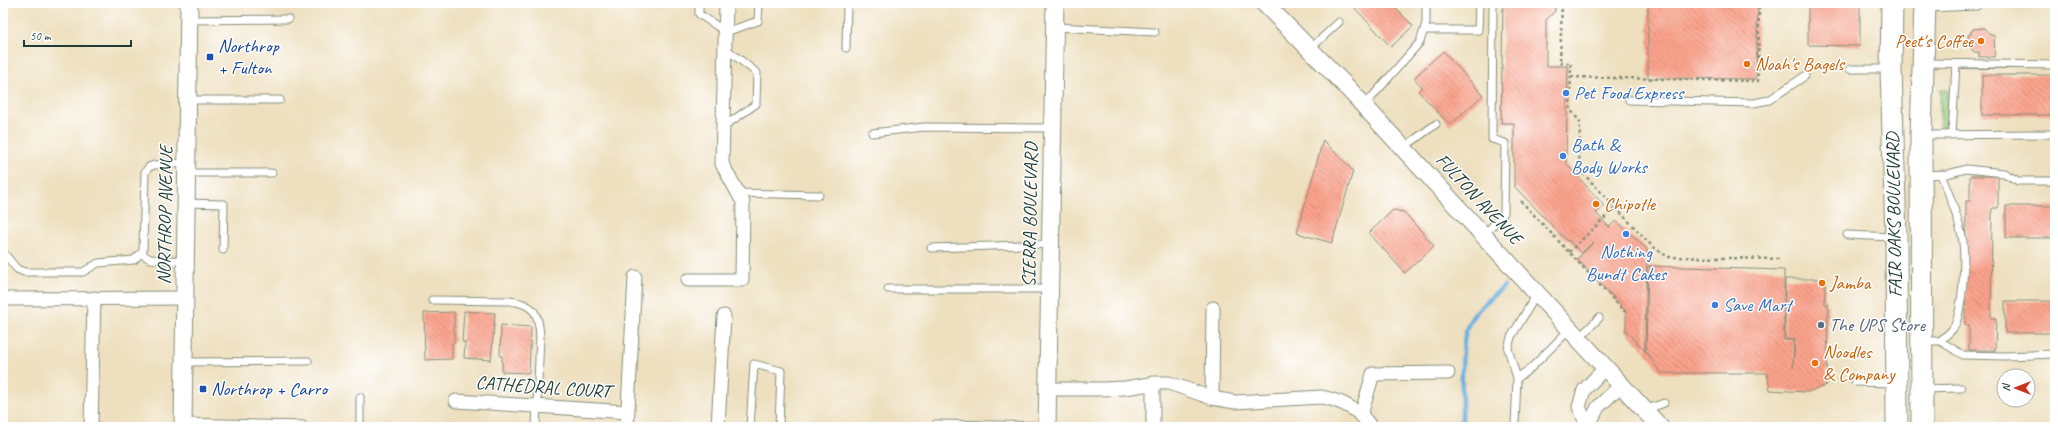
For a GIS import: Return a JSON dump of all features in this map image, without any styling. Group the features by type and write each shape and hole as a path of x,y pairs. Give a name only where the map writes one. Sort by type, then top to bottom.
{"main road":[{"name":"FAIR OAKS BOULEVARD","path":"1892,3 1891,69 1896,237 1897,427"},
{"name":"FAIR OAKS BOULEVARD","path":"1925,6 1922,64 1921,135 1931,175 1931,341 1922,390 1931,426"},
{"path":"1891,69 1901,94 1904,109 1906,155 1911,165 1931,175"},
{"path":"1896,237 1906,243 1910,259 1912,377 1922,390"}],"street":[{"name":"NORTHROP AVENUE","path":"183,425 190,3"},
{"path":"688,280 742,280 743,202 722,164 726,3"},
{"name":"SIERRA BOULEVARD","path":"1047,426 1055,3"},
{"name":"FULTON AVENUE","path":"1264,3 1364,106 1622,384 1660,427"},
{"path":"627,427 635,277"},
{"path":"92,427 94,298"},
{"path":"3,299 185,298"},
{"path":"1212,398 1213,308"},
{"path":"718,427 724,316"},
{"path":"1588,427 1579,407 1584,390 1606,367"},
{"path":"1361,414 1373,374 1448,373"},
{"path":"1153,383 1153,427"},
{"path":"1048,389 1118,389 1153,383 1169,383 1180,385 1212,398 1235,402 1322,397 1334,399 1351,406 1361,414 1371,427"},
{"path":"1588,427 1598,407 1622,384"},
{"name":"CATHEDRAL COURT","path":"456,400 628,412"}],"lane":[{"path":"699,3 699,14 726,32 758,21 759,3"},
{"path":"846,48 847,3"},
{"path":"1364,106 1420,42 1426,23 1426,3"},
{"path":"1424,30 1478,30 1479,3"},
{"path":"1484,235 1504,213 1505,143 1492,139 1493,3"},
{"path":"1925,6 1977,6"},
{"path":"189,20 288,19"},
{"path":"1309,49 1339,22"},
{"path":"1055,27 1155,32"},
{"path":"723,127 756,104 757,73 725,48"},
{"path":"1922,64 2055,65"},
{"path":"1952,135 1956,64"},
{"path":"1850,69 1891,69"},
{"path":"1629,100 1754,102 1769,100 1804,76"},
{"path":"188,100 280,100"},
{"path":"1403,148 1436,124"},
{"path":"872,133 924,127 1053,128"},
{"path":"1921,135 2055,134"},
{"path":"3,252 17,269 24,272 83,272 98,263 134,260 142,254 143,251 145,172 149,167 154,165 272,173"},
{"path":"1931,175 1966,170 2004,173 2018,181 2055,181"},
{"path":"1931,175 1952,199 1962,238 1961,303 1955,327 1931,341"},
{"path":"738,193 819,195"},
{"path":"186,203 224,204 223,250"},
{"path":"1847,236 1896,237"},
{"path":"931,248 1050,244"},
{"path":"142,254 150,259 185,260"},
{"path":"888,288 1050,289"},
{"path":"1514,427 1517,378 1508,350 1511,337 1538,293"},
{"path":"432,300 510,300 521,302 534,310 540,325 536,427"},
{"path":"1517,378 1574,333 1598,318"},
{"path":"1931,341 1963,354 2005,356 2055,354"},
{"path":"184,362 308,362"},
{"path":"750,427 754,364 781,371 779,427"},
{"path":"1855,382 1897,383"},
{"path":"1922,390 1960,388"},
{"path":"360,397 360,427"},
{"path":"1645,410 1664,403"},
{"path":"936,424 1047,426"},
{"path":"183,425 302,425 302,427"}],"path":[{"path":"1562,3 1560,63 1571,63 1570,109 1580,122 1579,169 1652,246 1668,257 1781,259"},
{"path":"1571,77 1592,79 1758,81 1759,3"},
{"path":"1521,201 1625,312"},
{"path":"1569,252 1616,207"},
{"path":"1931,426 1985,426"}],"green space":[{"path":"1940,90 1948,90 1948,127 1940,127"}],"building":[{"path":"1350,3 1390,3 1413,26 1391,47"},
{"path":"1503,3 1555,3 1555,11 1546,20 1546,66 1568,66 1566,163 1604,206 1596,213 1609,227 1616,221 1647,249 1645,351 1626,331 1626,311 1577,259 1594,242 1581,253 1569,240 1567,241 1514,186 1514,123 1501,123"},
{"path":"1648,3 1758,3 1756,79 1648,78"},
{"path":"1808,3 1860,3 1860,46 1808,45"},
{"name":"Peet's Coffee","path":"1984,28 1989,34 1994,36 1995,57 1979,57 1979,52 1974,52 1968,45 1968,36 1973,29"},
{"path":"1443,51 1483,95 1450,125 1418,91 1422,87 1414,78"},
{"path":"1982,75 2055,75 2055,121 2053,121 2053,115 1982,115"},
{"path":"1323,140 1353,171 1332,243 1297,233"},
{"path":"1970,176 1998,176 1998,208 1992,208 1991,318 1996,318 1995,350 1969,350 1969,325 1965,325 1966,201 1970,201"},
{"path":"2006,206 2055,206 2055,238 2006,238"},
{"path":"1393,210 1404,212 1434,246 1405,273 1369,233"},
{"name":"Save Mart","path":"1648,266 1784,270 1784,340 1794,340 1793,368 1795,340 1785,339 1785,279 1821,279 1825,282 1825,304 1828,304 1827,385 1807,392 1770,390 1767,373 1661,373 1646,352"},
{"path":"2005,301 2055,301 2055,333 2005,333"},
{"path":"464,311 495,313 491,360 464,358 465,342 462,342"},
{"path":"454,312 454,343 452,343 452,359 425,360 424,313"},
{"path":"501,325 531,327 529,373 502,372 502,356 500,356"}],"waterway":[{"path":"1462,427 1462,357 1466,330 1477,311 1504,286"}],"place":[{"name":"Peet's Coffee","path":"1981,41"},
{"name":"Northrop + Fulton","path":"210,57"},
{"name":"Noah's Bagels","path":"1747,64"},
{"name":"Pet Food Express","path":"1566,93"},
{"name":"Bath & Body Works","path":"1563,156"},
{"name":"Chipotle","path":"1596,204"},
{"name":"Nothing Bundt Cakes","path":"1626,234"},
{"name":"Jamba","path":"1822,283"},
{"name":"Save Mart","path":"1715,305"},
{"name":"The UPS Store","path":"1821,325"},
{"name":"Noodles & Company","path":"1815,363"},
{"name":"Northrop + Carro","path":"203,389"}]}
